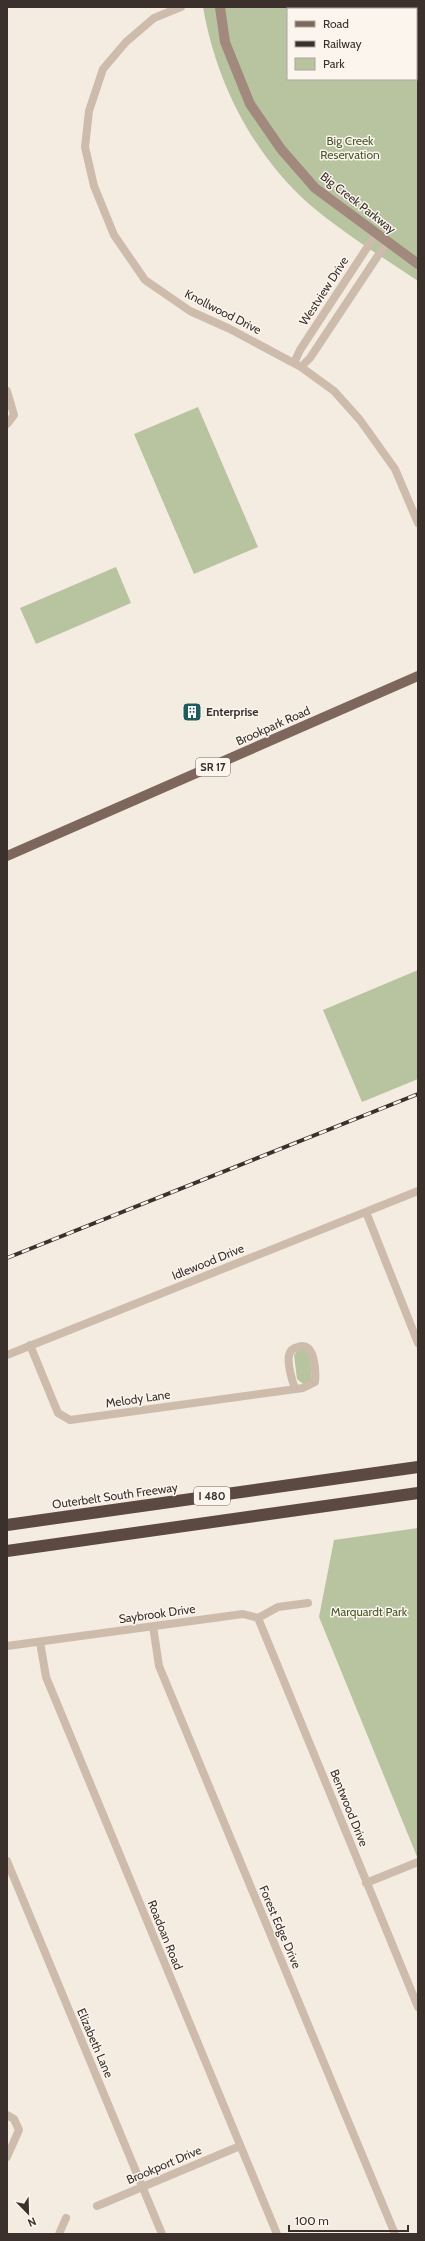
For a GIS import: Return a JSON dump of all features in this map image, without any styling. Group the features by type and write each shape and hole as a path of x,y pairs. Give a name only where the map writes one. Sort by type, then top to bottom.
{"highway":[{"name":"Outerbelt South Freeway","path":"7,1525 418,1467"},
{"name":"I 480","path":"7,1551 418,1494"}],"main road":[{"name":"Brookpark Road","path":"7,856 418,676"}],"street":[{"name":"Knollwood Drive","path":"181,7 154,18 126,42 102,69 89,111 85,147 94,186 114,234 145,280 190,310 297,364 334,391 374,439 395,469 418,523"},
{"name":"Big Creek Parkway","path":"220,7 225,42 250,104 276,143 314,188 418,264"},
{"name":"Westview Drive","path":"297,364 300,350 376,234"},
{"name":"Westview Drive","path":"297,364 310,358 387,242"},
{"path":"346,280 357,287"},
{"path":"320,319 331,326"},
{"path":"7,391 14,415 7,424"},
{"name":"Idlewood Drive","path":"7,1355 418,1191"},
{"path":"366,1212 418,1342"},
{"name":"Melody Lane","path":"30,1345 58,1413 70,1420 295,1389 310,1386 315,1382 312,1355 306,1346 299,1346 292,1349 289,1356 295,1389"},
{"path":"258,1618 278,1607 308,1603"},
{"name":"Saybrook Drive","path":"7,1646 243,1614 258,1618"},
{"name":"Bentwood Drive","path":"258,1618 418,2008"},
{"name":"Forest Edge Drive","path":"153,1626 159,1666 395,2234"},
{"name":"Roadoan Road","path":"40,1642 46,1677 277,2234"},
{"name":"Elizabeth Lane","path":"7,1861 162,2234"},
{"path":"366,1883 418,1862"},
{"path":"7,2115 14,2119 19,2130 7,2157"},
{"name":"Brookport Drive","path":"97,2206 240,2146"},
{"path":"59,2234 66,2218"}],"green space":[{"name":"Big Creek Reservation","path":"203,7 418,7 418,281 335,225 309,204 289,184 270,162 254,139 227,89 217,62"},
{"path":"198,407 258,547 194,574 134,434"},
{"path":"116,567 131,603 36,644 20,608"},
{"path":"418,970 418,1079 362,1102 323,1010"},
{"path":"305,1349 310,1354 312,1381 303,1384 297,1379 294,1355 297,1351"},
{"name":"Marquardt Park","path":"418,1528 418,1859 319,1617 334,1540"}],"railway":[{"path":"7,1258 418,1094"}],"place":[{"name":"Enterprise","path":"192,712"}]}
